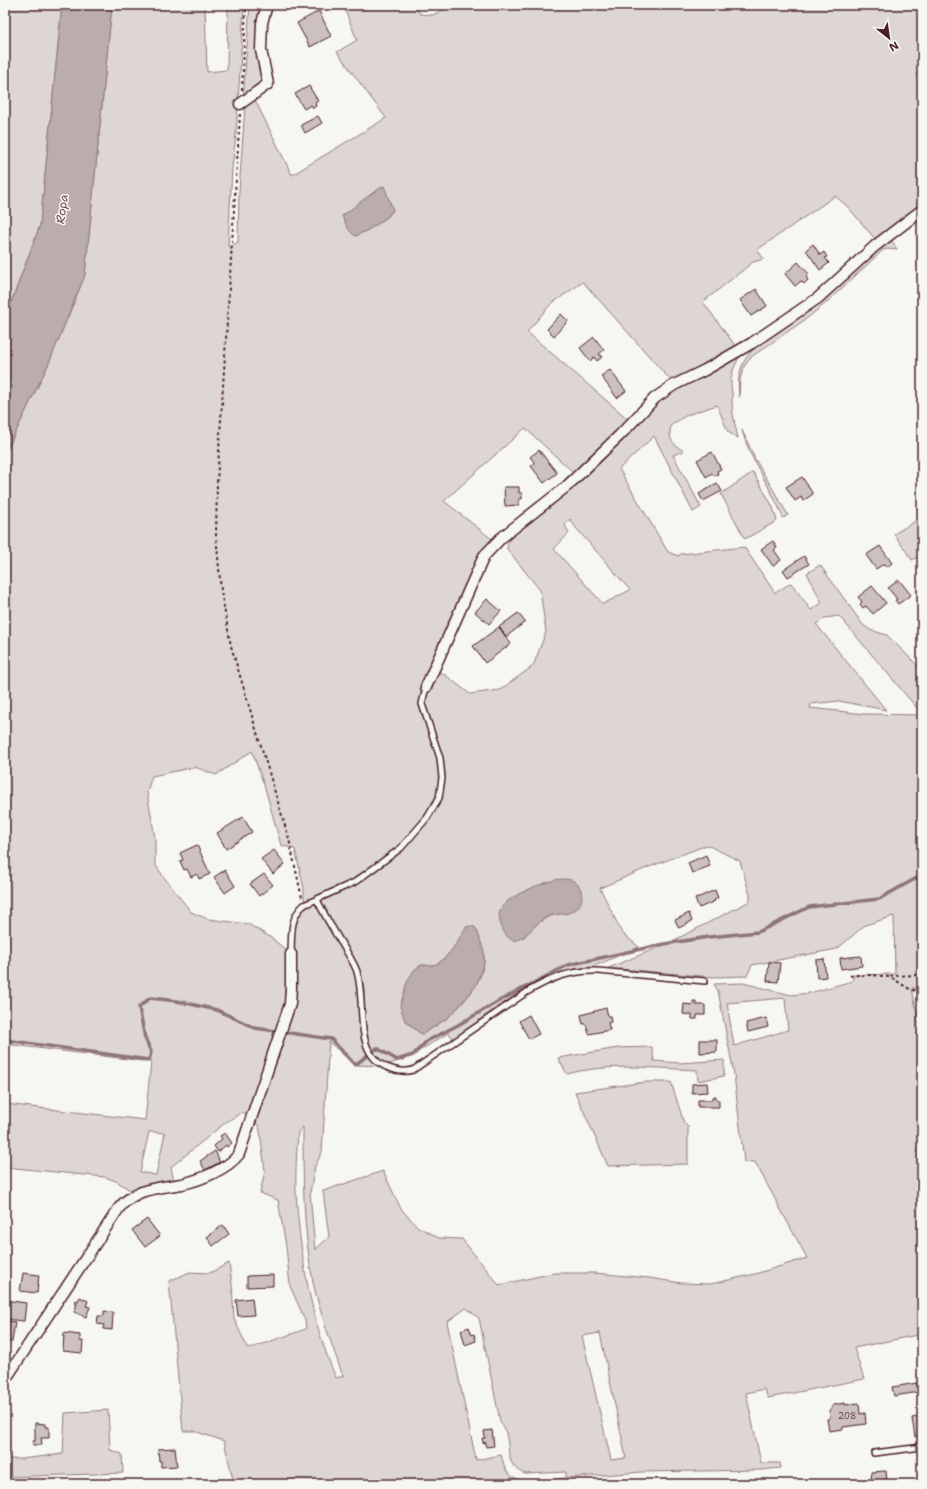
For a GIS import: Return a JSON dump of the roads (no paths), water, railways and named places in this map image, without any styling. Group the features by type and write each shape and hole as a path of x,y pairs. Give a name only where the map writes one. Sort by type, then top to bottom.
{"street":[{"path":"240,104 268,84 261,50 262,23 267,5"},
{"path":"426,687 484,556 501,538 567,486 656,398 674,385 706,370 752,343 818,298 878,243 922,210"},
{"path":"5,1380 119,1208 127,1199 137,1193 190,1181 221,1169 235,1159 242,1148 290,1004 291,954"}],"lane":[{"path":"291,954 294,916 304,905 355,882 401,848 427,818 439,798 442,778 440,758 422,704 426,687"},
{"path":"317,900 352,961 359,978 363,1032 367,1046 378,1062 391,1069 406,1072 413,1070 527,992 543,983 572,972 583,970 598,971 705,981"},
{"path":"874,1453 922,1447"}],"water":[{"name":"Ropa","path":"62,5 112,5 85,275 49,363 5,454 5,319 40,225"},
{"path":"384,186 393,210 381,222 356,236 349,230 342,216"},
{"path":"560,879 568,879 578,885 582,893 582,897 577,909 543,919 526,935 519,939 514,941 509,938 503,930 499,913 506,902 529,889"},
{"path":"466,927 475,927 484,952 484,962 476,986 449,1017 423,1034 420,1033 405,1021 400,1006 407,982 414,970 421,965 432,965 443,960"}],"waterway":[{"path":"5,1040 149,1060 151,1052 145,1038 139,1007 150,998 177,1001 217,1010 255,1028 331,1039 355,1065 377,1048 397,1060 413,1055 427,1041 568,965 664,944 709,937 758,932 809,907 879,899 922,875"}]}
